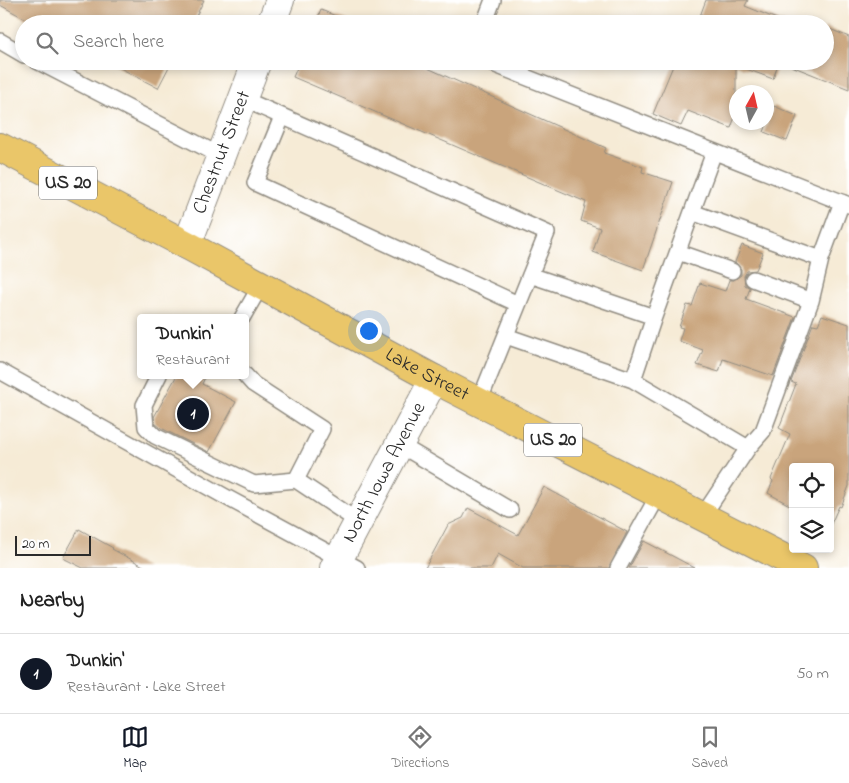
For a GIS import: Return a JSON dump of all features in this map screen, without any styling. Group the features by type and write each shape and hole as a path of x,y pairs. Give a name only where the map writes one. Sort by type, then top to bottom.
{"main road":[{"name":"Lake Street","path":"0,147 187,245 434,379 802,568"}],"street":[{"path":"274,15 280,0"},
{"name":"Chestnut Street","path":"187,245 254,70"},
{"name":"North Iowa Avenue","path":"343,565 359,522 434,379"}],"lane":[{"path":"487,15 493,0"},
{"path":"0,41 15,49"},
{"path":"54,70 221,156"},
{"path":"508,70 846,203 821,259 811,301 764,431 748,448 702,517"},
{"path":"243,99 547,232 479,402"},
{"path":"282,116 255,183 518,304"},
{"path":"632,380 714,152"},
{"path":"692,212 821,259"},
{"path":"678,252 732,271"},
{"path":"530,275 654,317"},
{"path":"753,279 811,301"},
{"path":"244,314 261,285"},
{"path":"506,336 632,380 748,448"},
{"path":"2,376 343,565"},
{"path":"157,379 144,405 146,427 154,436 254,484 296,480 359,522"},
{"path":"249,379 253,384 322,428 296,480"},
{"path":"400,446 510,510"},
{"path":"618,568 659,494"}],"building":[{"path":"0,0 204,0 196,15 18,15 0,5"},
{"path":"706,0 748,0 745,6 767,15 700,15"},
{"path":"321,10 334,15 319,15"},
{"path":"834,31 849,37 849,89 802,70 834,70"},
{"path":"124,70 167,70 158,88"},
{"path":"296,70 432,70 606,148 604,153 643,167 642,172 673,182 643,270 593,252 600,228 581,221 586,202 293,77"},
{"path":"671,70 736,70 736,85 729,85 729,127 688,111 681,126 653,114"},
{"path":"749,70 776,70 773,79"},
{"path":"774,106 797,116 787,141 764,132 765,130 774,130"},
{"path":"742,245 763,253 756,270 747,271 744,276 745,285 750,288 746,299 795,317 773,376 723,359 719,372 697,365 703,350 679,341 683,328 679,327 687,305 692,306 700,283 725,291 729,280 734,280 741,275 741,269 735,262"},
{"path":"822,315 849,324 849,486 841,507 839,506 834,517 834,463 789,463 789,505 768,493 773,481 771,479 790,434 779,428 796,384 791,382 813,324 818,325"},
{"path":"175,379 204,379 202,384 236,402 209,452 161,428 155,423 154,417"},
{"path":"544,487 627,532 609,568 523,568 498,554 491,568 425,568 448,525 463,518 468,508 518,535"},
{"path":"79,529 147,568 83,568 63,558"},
{"path":"644,541 695,568 629,568"}],"place":[{"name":"Dunkin'","path":"193,414"}]}
